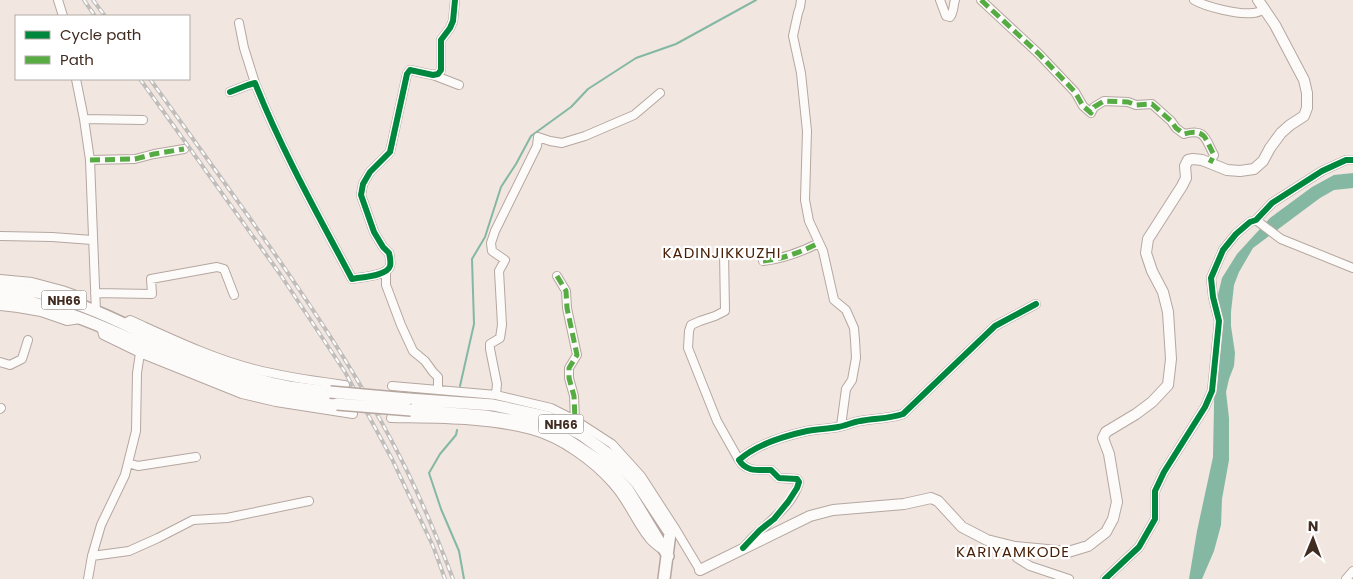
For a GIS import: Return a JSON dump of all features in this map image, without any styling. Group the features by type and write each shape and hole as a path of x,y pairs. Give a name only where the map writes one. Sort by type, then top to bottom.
{"highway":[{"name":"NH66","path":"0,288 45,294 88,313 124,324 182,352 251,378 289,387 534,424 566,439 604,464 628,490 668,556"},
{"name":"NH66","path":"0,298 15,299 88,313 101,326 214,376 250,388 290,397 337,404 493,406 548,417 582,435 611,456 637,483 670,533 664,579"},
{"name":"NH66","path":"101,326 124,324"}],"main road":[{"path":"700,570 810,516 833,510 904,504 931,498 938,501 962,527 987,540 1015,547 1068,552 1088,546 1106,532 1113,519 1116,502 1109,454 1103,438 1106,432 1152,402 1168,385 1171,359 1168,312 1163,292 1152,271 1146,253 1148,239 1182,186 1186,178 1185,166 1188,160 1202,160 1227,170 1254,169 1263,161 1281,133 1304,116 1307,108 1308,93 1304,80 1275,25 1258,0"}],"street":[{"path":"58,0 63,15"},
{"path":"433,75 438,74 441,70 441,40 453,21 455,0"},
{"path":"801,0 793,36 801,73 807,130 805,200 809,221 822,251 834,300 846,310 854,328 856,358 852,380 846,389 841,426"},
{"path":"940,0 946,16 950,17 953,13 955,0"},
{"path":"981,0 1040,54 1075,92 1083,106 1091,113 1094,107 1104,101 1128,102 1136,105 1152,104 1184,134 1202,133 1207,139 1214,155 1210,163"},
{"path":"1194,0 1227,11 1242,13 1254,13 1265,9"},
{"path":"239,23 244,48 255,83 269,117 314,210 352,279 385,274"},
{"path":"438,390 438,377 425,361 413,351 401,325 386,285 385,274 390,265 389,253 382,247 374,232 361,195 363,184 370,172 390,152 410,70 433,75 459,85"},
{"path":"0,306 41,312 67,321 88,313 95,294 90,160 76,80"},
{"path":"230,92 255,83"},
{"path":"496,396 498,384 490,344 500,338 502,325 500,271 505,260 492,251 492,243 495,231 537,146 538,136 562,143 585,136 634,116 660,94"},
{"path":"84,119 144,120"},
{"path":"90,160 134,159 184,149"},
{"path":"1106,579 1139,546 1155,519 1154,491 1205,407 1212,391 1219,321 1213,297 1211,278 1223,250 1236,234 1250,222 1256,220 1272,203 1322,171 1346,160 1353,160"},
{"path":"1256,220 1281,239 1353,268"},
{"path":"0,236 92,240"},
{"path":"763,261 783,258 804,251 819,243"},
{"path":"724,252 725,311 691,325 688,348 717,421 739,460 744,466 753,470 770,470 779,478 797,478 799,482 788,502 774,519 760,530 744,548"},
{"path":"95,294 152,294 151,279 217,266 224,269 234,295"},
{"path":"557,276 566,291 567,308 577,356 569,368 569,378 574,396 575,420"},
{"path":"0,279 32,282 79,296 88,313"},
{"path":"739,460 758,447 781,438 807,431 860,421 892,418 903,414 995,326 1036,304"},
{"path":"124,324 130,320 182,343 253,369 291,378 345,385"},
{"path":"101,326 103,335 140,353 242,394 276,402 353,414"},
{"path":"0,362 10,365 22,359 28,340"},
{"path":"88,579 92,556 102,525 125,475 136,430 137,373 140,353"},
{"path":"392,386 496,396 551,408 575,420 612,444 641,476 700,570"},
{"path":"391,418 448,419 502,424 533,430 559,442 600,469 615,485 649,538 668,556"},
{"path":"128,463 138,466 196,457"},
{"path":"92,556 128,551 193,520 226,518 309,501"},
{"path":"1015,547 1017,558 1030,566 1069,579"},
{"path":"1346,579 1353,571"}],"shaded area":[{"path":"1353,173 1353,188 1334,190 1320,198 1253,248 1239,272 1234,285 1231,312 1235,353 1234,366 1226,392 1229,418 1229,460 1222,499 1221,525 1214,551 1202,579 1189,579 1213,457 1216,303 1222,278 1237,254 1270,218 1312,187 1334,175"}],"waterway":[{"path":"460,386 474,324 472,259 485,237 501,187 531,136 571,107 588,89 636,58 676,44 756,0"},
{"path":"457,430 456,435 440,454 429,473 441,509 459,551 464,579"}],"railway":[{"path":"84,0 94,15"},
{"path":"93,0 104,15"},
{"path":"141,80 280,274 345,372 392,459 433,546 445,579"},
{"path":"151,80 270,247 353,372 407,471 453,579"}],"marked path":[{"path":"981,0 1039,54 1075,92 1083,106 1091,113 1094,107 1104,101 1128,102 1136,105 1152,104 1184,134 1197,133 1204,136 1214,155 1210,163"},
{"path":"90,160 135,159 184,149"},
{"path":"763,261 792,255 819,243"},
{"path":"557,276 566,291 567,308 577,355 569,368 569,378 574,396 575,420"}],"cycle path":[{"path":"230,92 255,83 313,207 352,279 384,272 390,266 389,253 374,232 361,195 363,184 370,172 390,152 407,74 410,70 433,75 438,74 441,70 441,40 453,21 455,0"},
{"path":"1105,579 1139,547 1155,519 1155,491 1164,472 1205,407 1212,391 1219,321 1213,297 1211,278 1223,250 1236,234 1250,222 1256,220 1272,203 1322,171 1346,160 1353,160"},
{"path":"743,548 760,530 774,519 788,502 799,482 797,479 779,478 771,470 757,470 745,467 739,460 746,454 771,441 789,435 903,414 995,326 1036,304"}],"district":[{"name":"KADINJIKKUZHI","path":"722,252"},
{"name":"KARIYAMKODE","path":"1013,551"}]}
